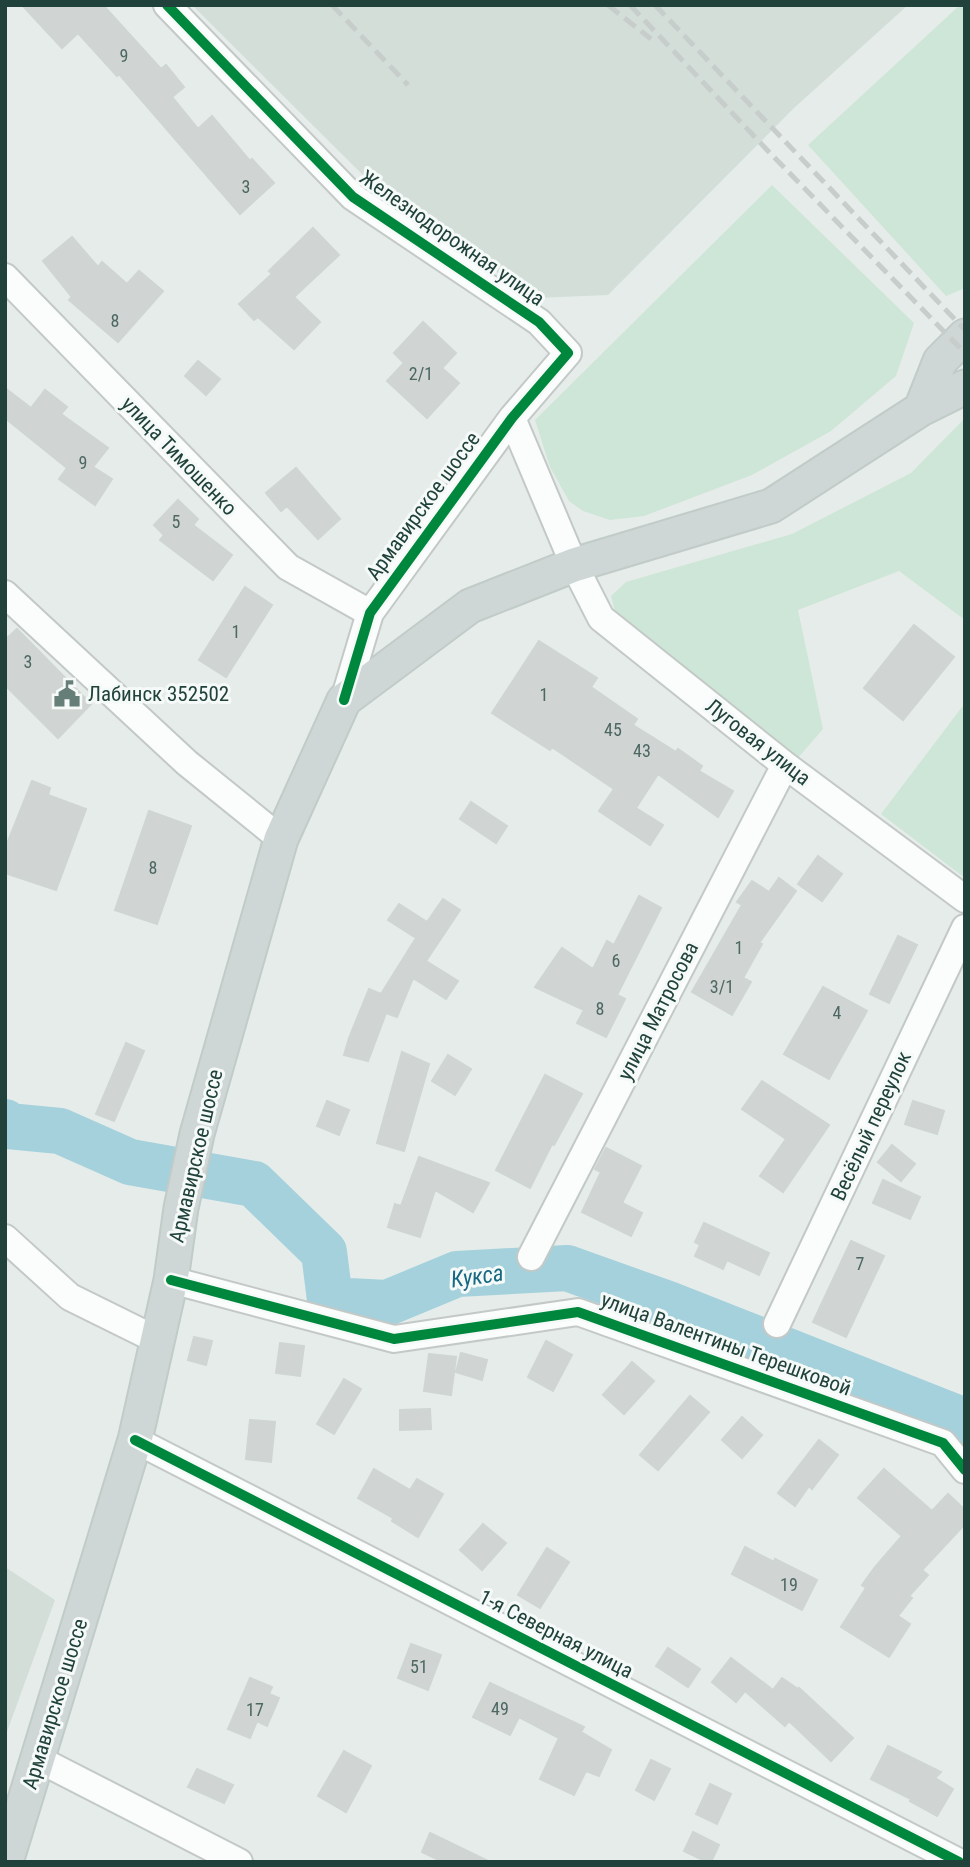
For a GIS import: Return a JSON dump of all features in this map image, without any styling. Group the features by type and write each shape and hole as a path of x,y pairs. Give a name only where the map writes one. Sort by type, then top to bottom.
{"main road":[{"path":"921,409 940,361 965,336"},
{"name":"Армавирское шоссе","path":"6,1862 135,1440 171,1280 181,1208 197,1134 281,839 344,700 470,606 574,565 771,506 921,409 965,387"}],"street":[{"name":"Железнодорожная улица","path":"167,5 354,197 540,322 568,353"},
{"name":"улица Тимошенко","path":"5,277 288,567 370,613"},
{"name":"Армавирское шоссе","path":"344,700 370,613 512,418 568,353"},
{"name":"Луговая улица","path":"512,418 574,565 601,618 785,765 965,899"},
{"path":"5,594 187,763 281,839"},
{"name":"улица Матросова","path":"531,1257 785,765"},
{"name":"Весёлый переулок","path":"777,1324 965,928"},
{"path":"5,1238 70,1297 157,1340"},
{"name":"улица Валентины Терешковой","path":"171,1280 394,1339 579,1312 943,1443 965,1470"},
{"name":"1-я Северная улица","path":"135,1440 959,1862"},
{"path":"38,1759 239,1862"}],"shaded area":[{"path":"192,5 908,5 794,108 608,295 536,298 386,198"},
{"path":"5,1567 55,1600 5,1737"}],"green space":[{"path":"960,5 965,5 965,288 946,296 808,145"},
{"path":"772,185 914,323 896,376 831,431 752,475 644,516 610,520 583,511 569,501 550,467 535,420"},
{"path":"965,418 965,620 899,571 798,610 823,729 797,759 616,615 611,596 626,582 792,534 911,473"},
{"path":"965,703 965,878 881,814"}],"building":[{"path":"22,5 103,5 161,69 166,65 184,87 172,97 198,129 212,116 250,161 252,159 274,183 240,214 119,74 117,76 78,33 62,48"},
{"path":"313,228 339,255 294,297 320,322 294,349 258,317 254,320 239,304 272,274 269,271"},
{"path":"72,237 98,267 102,262 127,284 139,271 163,291 118,342 69,300 72,297 43,261"},
{"path":"423,322 456,353 442,368 459,383 427,418 387,381 404,363 394,353"},
{"path":"198,361 220,379 206,395 185,376"},
{"path":"5,388 31,408 45,390 67,407 61,414 108,448 93,467 112,479 95,505 59,479 67,468 5,418"},
{"path":"296,468 340,519 318,539 287,506 281,511 266,493"},
{"path":"178,500 198,519 193,525 232,555 213,580 160,540 164,535 154,525"},
{"path":"245,587 272,605 226,677 199,660"},
{"path":"914,625 954,657 903,720 864,688"},
{"path":"17,629 91,704 58,738 5,685 5,640"},
{"path":"539,641 597,678 591,687 637,719 633,725 676,752 678,749 702,766 699,771 733,791 718,817 658,774 636,808 663,825 650,845 599,811 614,789 552,747 550,750 492,713"},
{"path":"32,781 50,788 48,795 86,809 56,890 5,873 5,849"},
{"path":"471,802 507,826 496,843 460,819"},
{"path":"149,811 191,826 157,924 115,910"},
{"path":"818,856 842,874 822,901 798,884"},
{"path":"779,878 796,891 759,943 762,944 743,978 751,982 732,1015 692,992 742,905 737,902 752,881 769,892"},
{"path":"639,896 661,908 617,995 625,999 606,1037 577,1023 584,1010 535,987 562,948 593,969 607,941 614,945"},
{"path":"443,899 460,910 426,961 458,981 446,999 413,978 397,1017 386,1013 368,1061 344,1055 369,989 381,994 416,938 388,920 399,904 427,922"},
{"path":"898,936 917,945 889,1003 870,994"},
{"path":"823,987 867,1011 829,1079 784,1054"},
{"path":"126,1043 144,1051 114,1121 96,1114"},
{"path":"402,1052 429,1064 404,1151 377,1143"},
{"path":"448,1055 471,1069 455,1095 432,1081"},
{"path":"545,1075 582,1094 530,1188 496,1170"},
{"path":"762,1081 829,1125 783,1192 760,1176 786,1139 742,1109"},
{"path":"327,1101 349,1110 339,1135 317,1126"},
{"path":"913,1101 944,1111 937,1134 905,1124"},
{"path":"892,1145 915,1164 901,1181 878,1162"},
{"path":"606,1148 641,1166 622,1203 642,1213 631,1236 582,1212 601,1172 595,1169"},
{"path":"419,1157 489,1183 473,1212 435,1190 420,1237 388,1227 395,1204 401,1206"},
{"path":"883,1180 920,1197 910,1219 873,1203"},
{"path":"704,1223 769,1253 759,1275 727,1260 723,1269 695,1256 700,1245 695,1242"},
{"path":"851,1241 884,1256 846,1337 813,1322"},
{"path":"194,1337 212,1341 206,1365 188,1360"},
{"path":"546,1341 572,1355 553,1391 528,1377"},
{"path":"280,1343 304,1346 300,1376 276,1373"},
{"path":"461,1353 487,1360 482,1380 456,1372"},
{"path":"429,1354 456,1357 451,1395 424,1391"},
{"path":"632,1362 654,1381 624,1414 603,1395"},
{"path":"344,1379 361,1389 334,1434 317,1424"},
{"path":"690,1396 709,1412 658,1470 640,1455"},
{"path":"430,1409 431,1429 400,1430 400,1410"},
{"path":"742,1417 762,1435 742,1458 722,1440"},
{"path":"250,1420 275,1422 271,1462 246,1459"},
{"path":"819,1440 838,1455 812,1489 809,1486 795,1506 778,1493"},
{"path":"374,1469 410,1490 417,1479 443,1494 418,1537 392,1521 393,1518 358,1498"},
{"path":"884,1469 932,1511 948,1494 965,1510 965,1524 922,1570 928,1575 909,1596 912,1598 898,1616 910,1624 889,1657 841,1627 866,1588 862,1585 902,1536 858,1498"},
{"path":"483,1524 506,1543 482,1570 460,1550"},
{"path":"745,1547 817,1580 802,1610 732,1574"},
{"path":"547,1548 569,1562 540,1608 518,1595"},
{"path":"411,1644 441,1655 428,1690 398,1678"},
{"path":"668,1648 700,1669 688,1687 656,1666"},
{"path":"731,1658 773,1690 782,1678 799,1688 853,1738 831,1761 789,1721 785,1726 745,1691 736,1702 712,1682"},
{"path":"250,1678 272,1687 269,1694 279,1698 267,1726 257,1721 250,1738 228,1729"},
{"path":"490,1683 584,1727 581,1732 611,1750 599,1776 586,1771 574,1795 540,1779 559,1738 519,1717 510,1735 473,1717"},
{"path":"888,1746 941,1772 935,1778 953,1789 937,1816 910,1801 911,1799 871,1779"},
{"path":"344,1751 371,1766 346,1812 318,1796"},
{"path":"651,1760 670,1769 654,1800 636,1790"},
{"path":"197,1769 233,1785 224,1803 188,1787"},
{"path":"710,1784 731,1794 717,1824 696,1814"},
{"path":"693,1832 719,1845 711,1862 684,1851"},
{"path":"430,1833 490,1862 443,1862 422,1852"}],"waterway":[{"name":"Кукса","path":"5,1122 8,1126 60,1131 130,1162 254,1184 324,1252 330,1300 387,1303 457,1274 567,1268 668,1304 965,1421"}],"railway":[{"path":"332,5 408,85"},
{"path":"608,5 651,39"},
{"path":"630,5 965,353"},
{"path":"655,5 965,330"}],"cycle path":[{"path":"167,5 353,197 539,322 568,353 512,418 370,613 344,700"},
{"path":"171,1280 394,1339 578,1312 943,1443 965,1470"},
{"path":"135,1440 959,1862"}],"place":[{"name":"Лабинск 352502","path":"67,694"}]}
